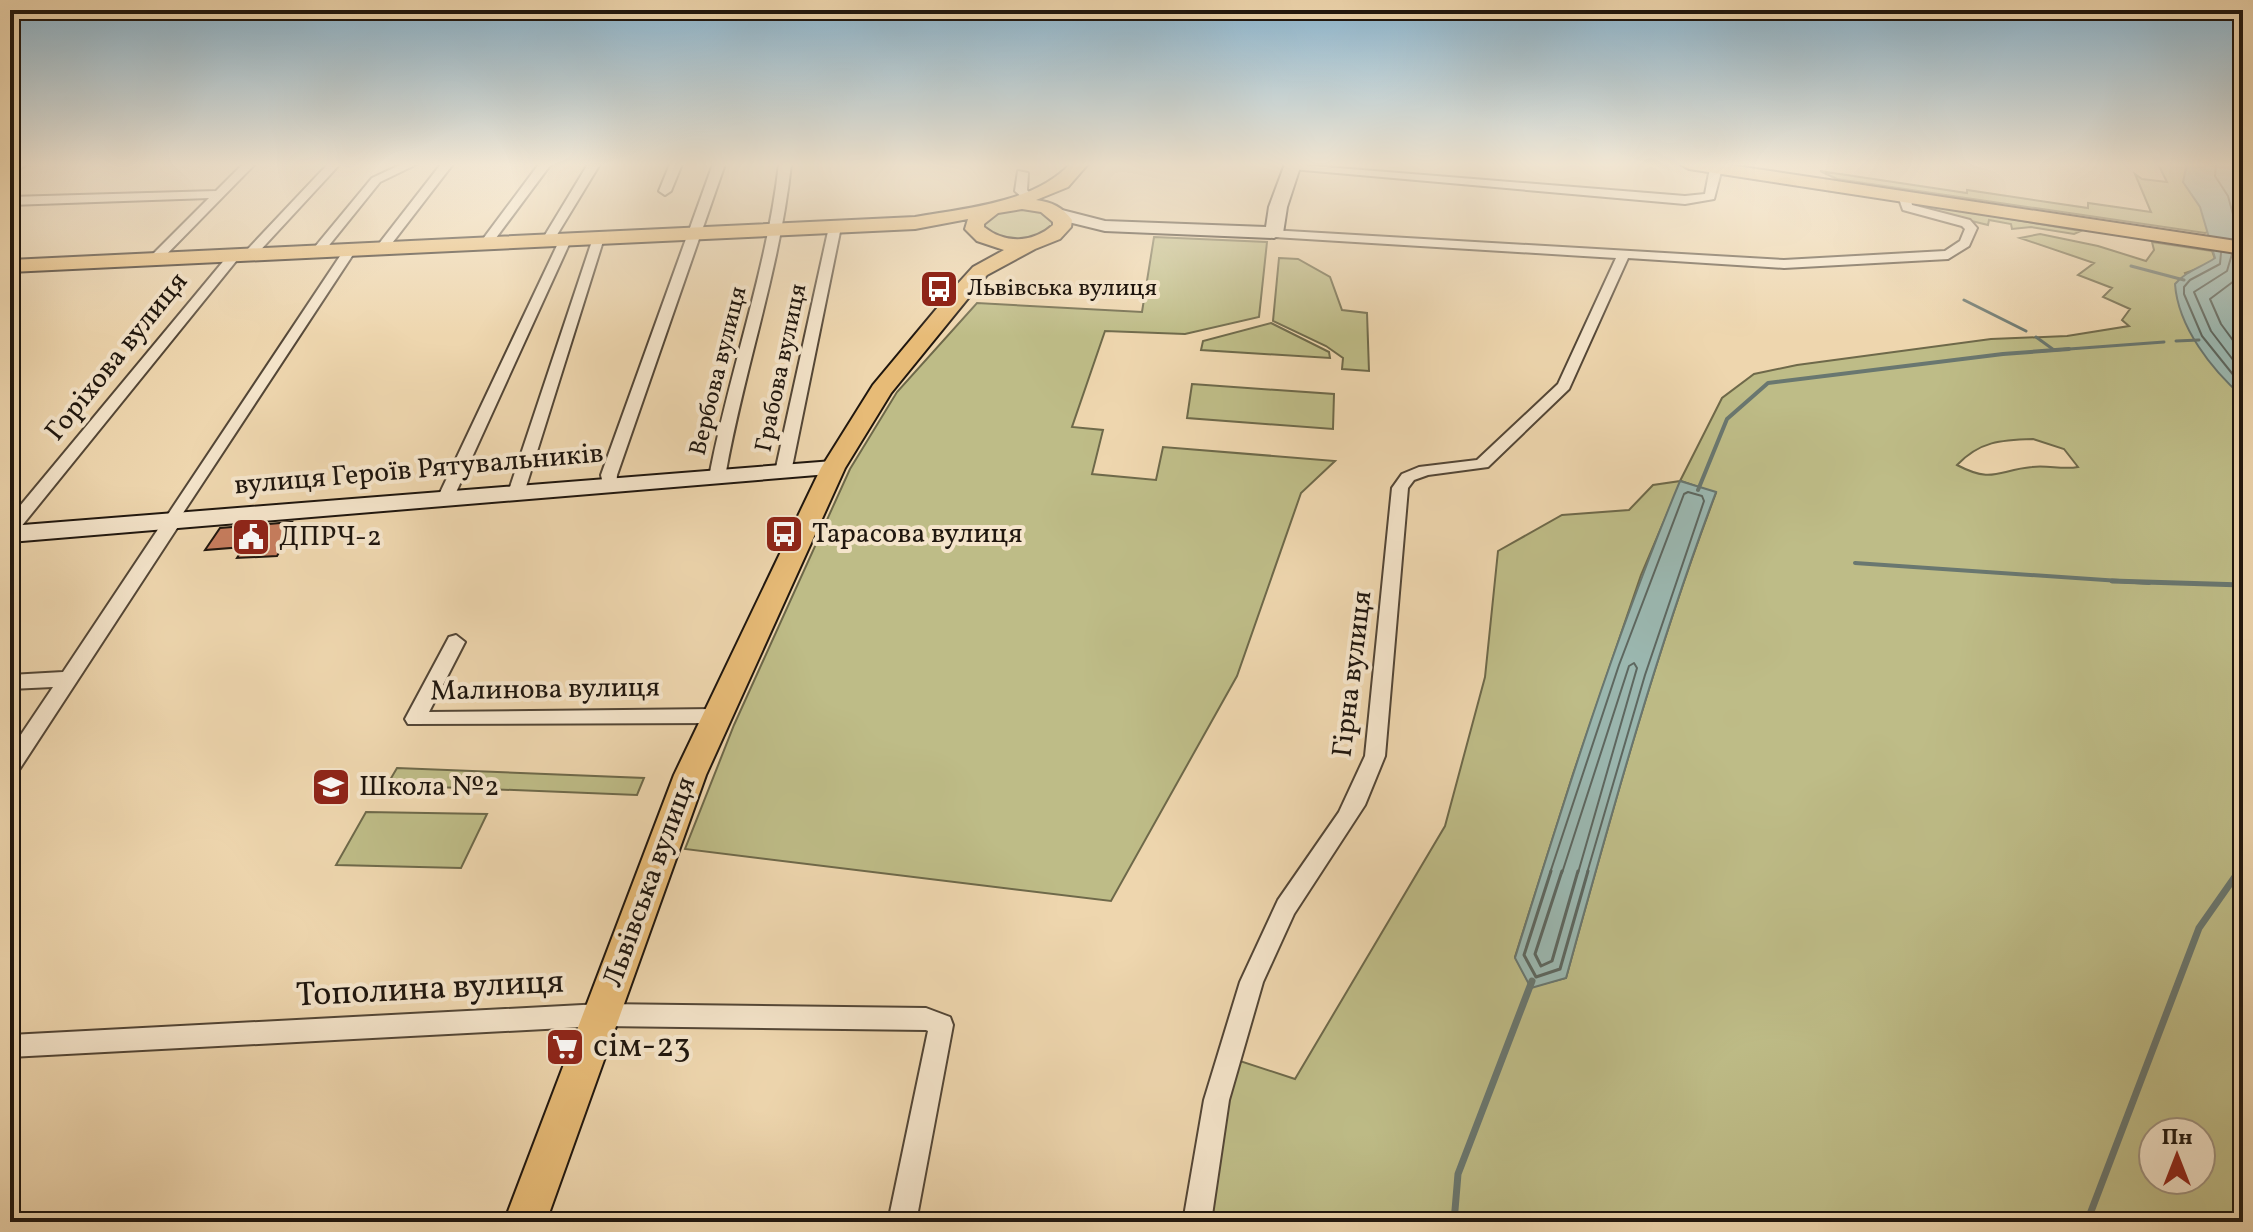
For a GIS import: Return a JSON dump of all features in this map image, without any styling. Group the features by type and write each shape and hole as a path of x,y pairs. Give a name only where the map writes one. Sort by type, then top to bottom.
{"main road":[{"path":"10,266 923,221"},
{"path":"976,221 975,229 983,237"},
{"path":"915,223 1012,245 1038,242 1062,227 1063,221"},
{"path":"2075,221 2243,248"},
{"path":"980,271 983,237"},
{"name":"Львівська вулиця","path":"525,1222 690,775 833,468 881,390 980,271 1038,242"}],"street":[{"path":"155,259 192,221"},
{"name":"Горіхова вулиця","path":"10,531 243,255 277,221"},
{"path":"318,251 342,221"},
{"path":"382,248 403,221"},
{"path":"486,243 500,221"},
{"path":"445,499 566,221"},
{"path":"610,485 609,475 699,221"},
{"name":"Вербова вулиця","path":"717,477 729,410 777,221"},
{"path":"1088,221 1105,226 1274,233 1784,264 1948,255 1965,243 1971,228 1960,221"},
{"path":"1274,233 1276,221"},
{"path":"1038,242 1105,226"},
{"name":"Грабова вулиця","path":"783,472 835,227"},
{"path":"516,493 598,238"},
{"path":"10,767 350,250"},
{"name":"Гірна вулиця","path":"1197,1222 1216,1092 1264,947 1300,882 1338,834 1365,789 1375,756 1400,488 1408,477 1425,470 1482,464 1564,386 1623,255"},
{"name":"вулиця Героїв Рятувальників","path":"10,531 833,468"},
{"name":"Малинова вулиця","path":"456,642 415,719 715,716"},
{"path":"10,682 69,679"},
{"name":"Тополина вулиця","path":"10,1046 601,1015 926,1019 941,1025 902,1222"}],"shaded area":[{"path":"985,221 1053,221 1043,234 1028,239 1006,240 983,228"},
{"path":"1997,221 2025,221 2081,231 2074,234 2031,227 2012,229 2011,224"},
{"path":"2127,221 2227,221 2228,226 2205,233"},
{"path":"2040,234 2098,246 2146,261 2154,250 2152,242 2212,251 2215,259 2185,273 2243,377 2243,1222 1205,1222 1234,1059 1295,1079 1445,826 1485,677 1498,551 1562,515 1629,510 1653,485 1680,481 1722,398 1754,374 1797,365 1991,339 2067,336 2129,326 2122,320 2130,309 2103,297 2112,288 2078,275 2094,263 2020,238","holes":["2033,439 2064,449 2078,467 2032,467 1988,475 1957,465 1983,446 2011,440","1681,481 1716,493 1654,673 1566,978 1531,987 1515,957 1641,575"]},
{"path":"1154,237 1267,242 1259,317 1185,334 1105,331 1072,427 1103,430 1092,474 1156,480 1163,447 1335,461 1301,493 1237,676 1111,901 685,849 734,725 850,469 897,392 977,303 1142,312"},
{"path":"1279,258 1298,259 1330,277 1342,310 1367,313 1369,371 1342,369 1343,358 1326,346 1273,321"},
{"path":"1271,323 1329,352 1330,358 1201,350 1203,341"},
{"path":"1192,384 1334,394 1333,429 1187,418"},
{"path":"397,768 644,778 637,795 387,785"},
{"path":"366,812 487,814 461,868 336,865"}],"water":[{"path":"2204,221 2243,221 2243,397 2198,346 2178,300 2175,284 2215,258"},
{"path":"1680,481 1716,492 1654,673 1566,978 1531,988 1515,958 1612,658"}],"building":[{"name":"ДПРЧ-2","path":"292,522 289,528 294,527 277,556 237,558 244,547 205,550 220,528"}],"waterway":[{"path":"2131,266 2184,280"},
{"path":"1964,300 2026,331"},
{"path":"2036,337 2054,350"},
{"path":"2176,341 2199,340"},
{"path":"2065,349 2164,342"},
{"path":"1698,490 1727,419 1768,383 2065,349"},
{"path":"2042,351 2065,349"},
{"path":"2065,349 2069,349"},
{"path":"1855,563 2126,581"},
{"path":"2112,581 2126,581"},
{"path":"2126,581 2243,585"},
{"path":"2126,581 2149,583"},
{"path":"2238,873 2243,865"},
{"path":"2087,1222 2199,928 2239,871"},
{"path":"1454,1222 1458,1174 1532,981"}],"place":[{"name":"Львівська вулиця","path":"939,289"},
{"name":"Тарасова вулиця","path":"784,534"},
{"name":"ДПРЧ-2","path":"251,537"},
{"name":"Школа №2","path":"331,787"},
{"name":"сім-23","path":"565,1047"}]}
